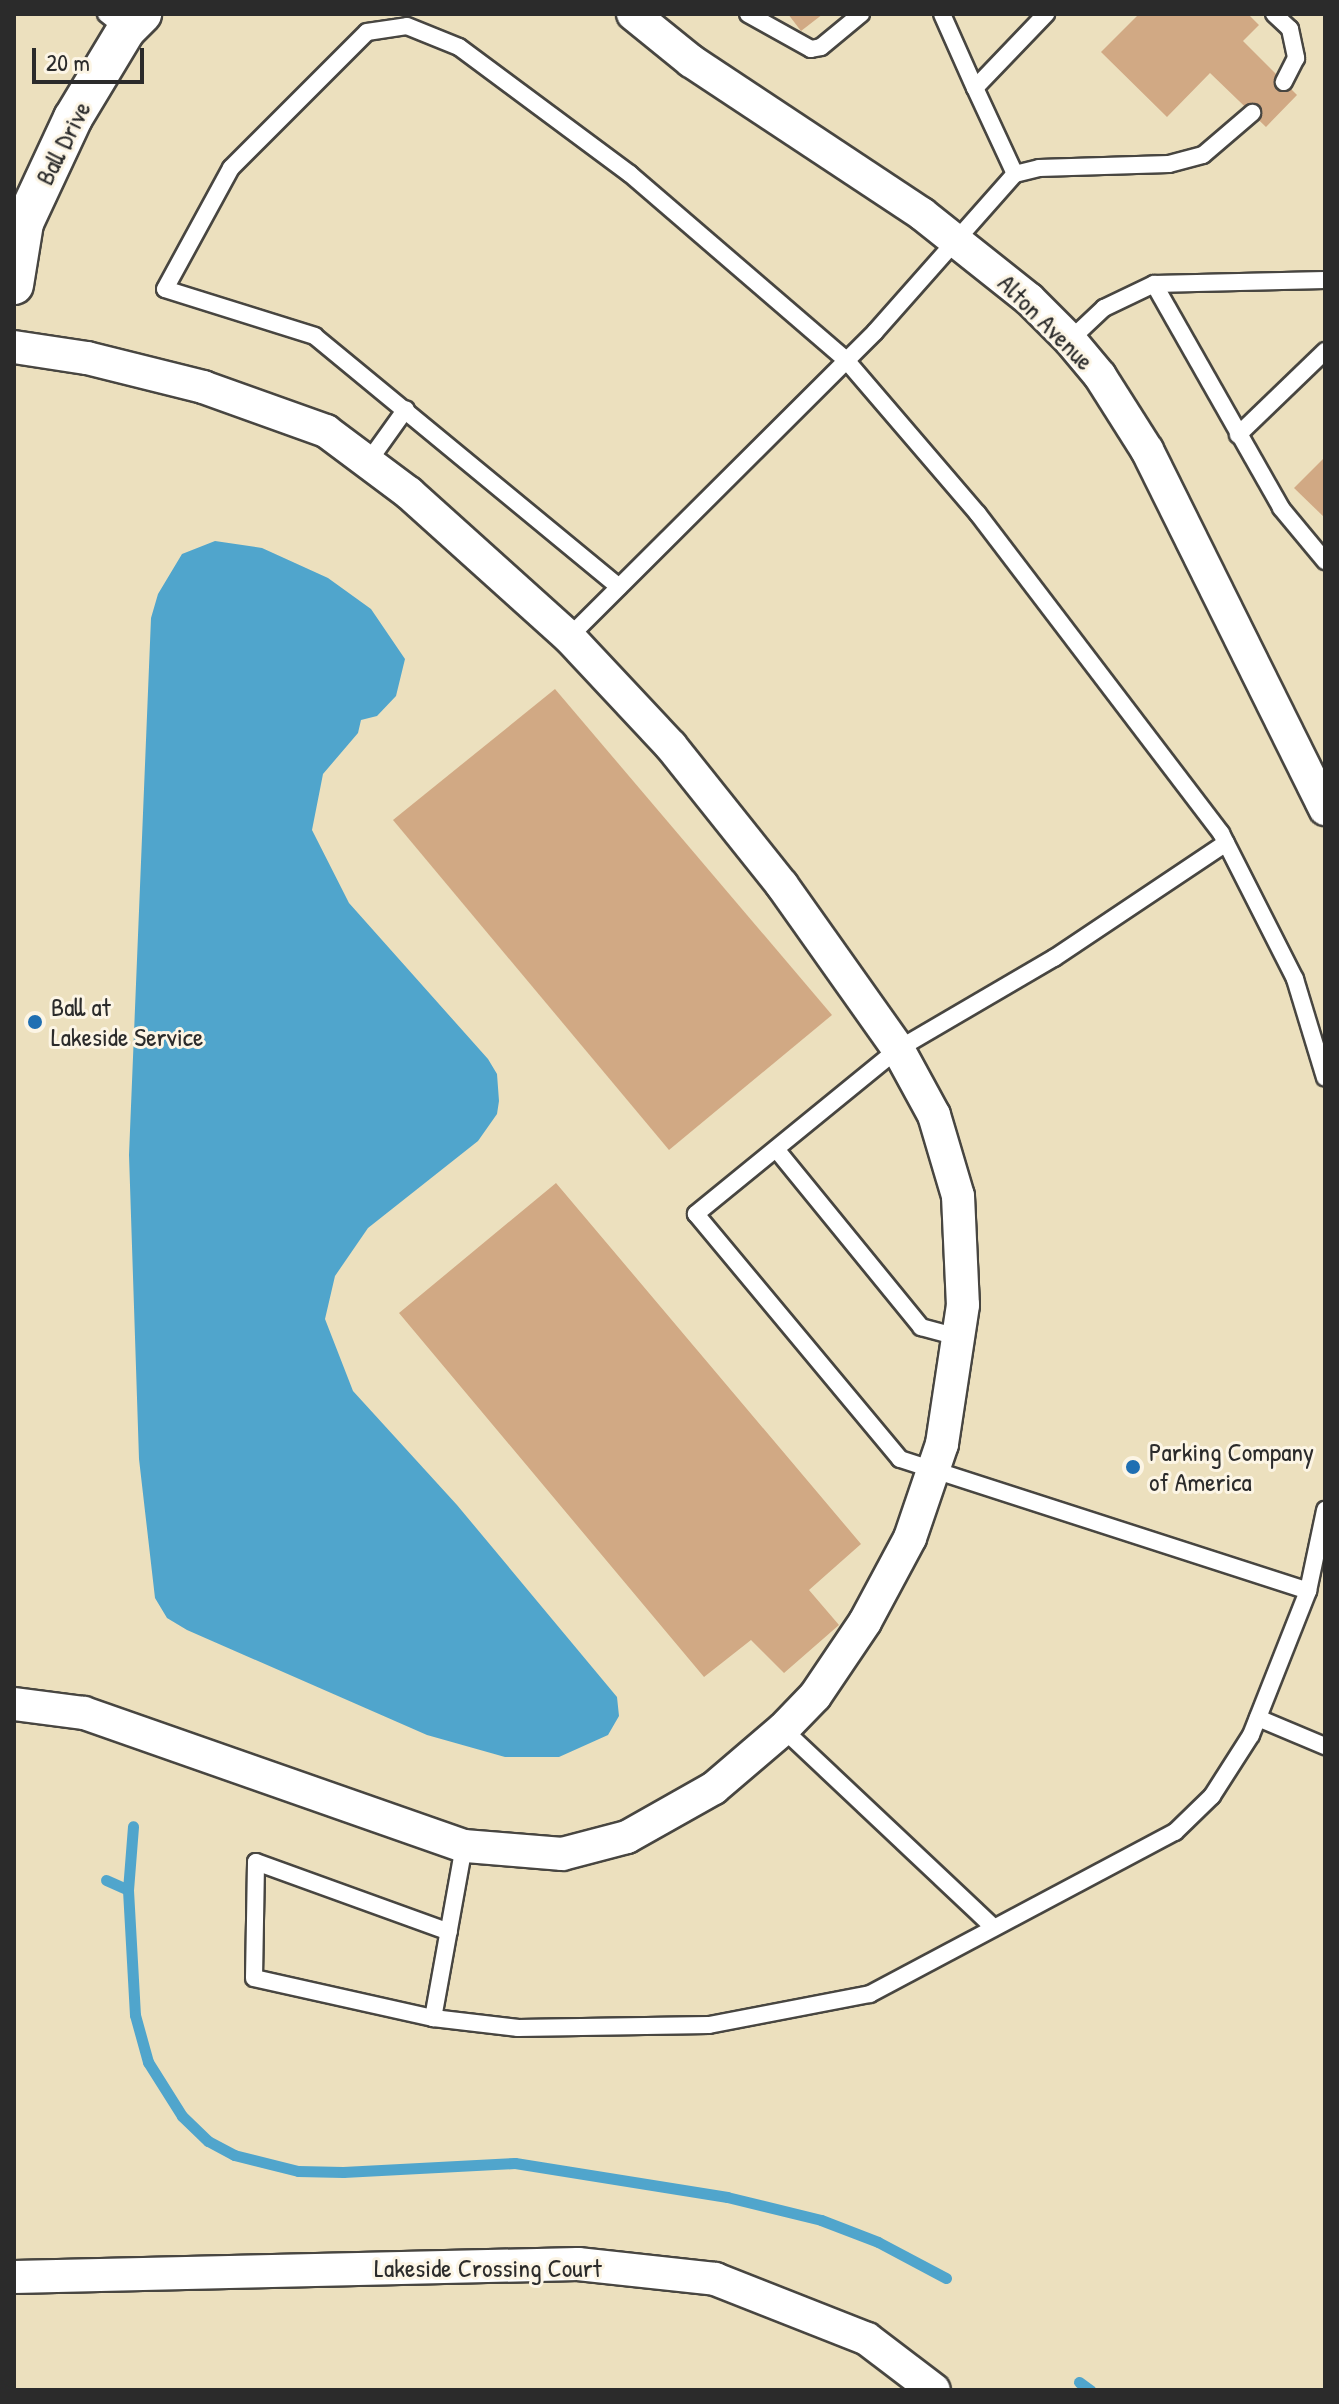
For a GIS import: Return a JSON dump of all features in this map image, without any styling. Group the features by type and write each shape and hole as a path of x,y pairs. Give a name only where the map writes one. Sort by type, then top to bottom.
{"street":[{"name":"Alton Avenue","path":"633,14 691,61 957,242 1029,299 1070,340 1100,376 1147,450 1322,793"},
{"name":"Ball Drive","path":"14,285 24,223 73,118 125,19"},
{"path":"14,347 87,358 203,387 326,431 409,493 569,637 671,746 782,885 898,1049 934,1115 958,1196 959,1337 933,1468 910,1538 865,1622 815,1696 783,1729 714,1788 627,1837 562,1854 464,1846 84,1713 14,1704"},
{"name":"Lakeside Crossing Court","path":"14,2277 578,2264 715,2279 867,2339 934,2390"}],"lane":[{"path":"748,14 811,49 821,47 861,14"},
{"path":"942,14 1015,174"},
{"path":"975,88 1046,14"},
{"path":"1274,14 1290,29 1296,58 1284,82"},
{"path":"619,587 315,336 165,289 231,168 367,32 407,26 459,47 630,174 846,360 978,514 1226,843 1295,979 1325,1078"},
{"path":"569,637 846,360 957,242 1015,174 1039,168 1169,164 1203,155 1252,113"},
{"path":"1070,340 1104,308 1154,284 1325,280"},
{"path":"1154,284 1281,508 1325,561"},
{"path":"1238,435 1325,351"},
{"path":"368,462 406,409"},
{"path":"1226,843 1054,958 898,1049 696,1214 900,1459 1308,1591"},
{"path":"776,1149 921,1327 959,1337"},
{"path":"449,1932 256,1862 254,1978 433,2018 518,2028 709,2025 870,1994 1175,1832 1212,1796 1258,1718 1308,1591 1325,1510"},
{"path":"1258,1718 1325,1746"},
{"path":"783,1729 993,1927"},
{"path":"433,2018 464,1846"}],"water":[{"path":"215,541 262,548 328,578 371,609 405,659 396,696 377,716 361,720 358,733 323,774 312,830 349,903 488,1059 497,1074 499,1101 497,1114 478,1141 368,1228 335,1276 325,1319 353,1391 457,1505 617,1697 619,1716 608,1735 559,1757 505,1757 427,1735 187,1630 167,1618 155,1598 139,1459 129,1155 151,618 158,594 182,554"}],"building":[{"path":"788,14 823,14 801,31"},
{"path":"1139,14 1248,14 1259,25 1243,41 1297,95 1266,127 1210,73 1167,117 1101,52"},
{"path":"1325,457 1325,518 1294,488"},
{"path":"555,689 832,1015 669,1150 393,820"},
{"path":"556,1183 861,1544 809,1590 839,1625 784,1673 751,1640 704,1677 399,1313"}],"waterway":[{"path":"128,1890 133,1826"},
{"path":"106,1880 128,1890 135,2015 148,2062 182,2116 208,2141 234,2155 298,2171 343,2172 515,2163 727,2197 821,2220 878,2242 946,2278"},
{"path":"1079,2382 1090,2390"}],"place":[{"name":"Ball at Lakeside Service","path":"35,1022"},
{"name":"Parking Company of America","path":"1133,1467"}]}
